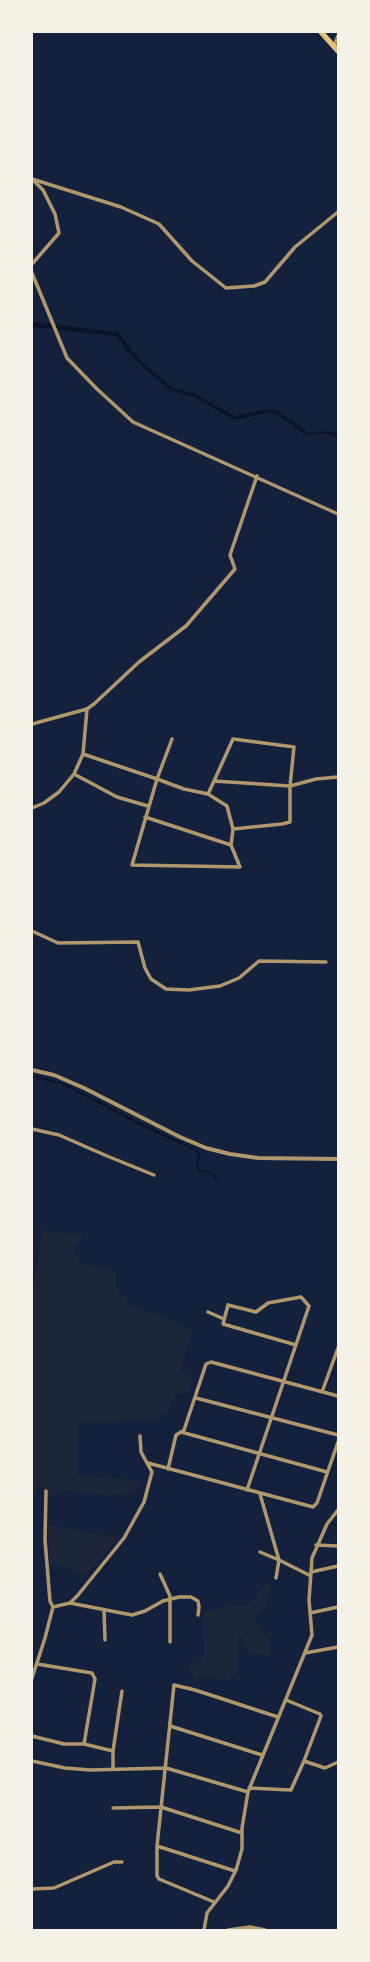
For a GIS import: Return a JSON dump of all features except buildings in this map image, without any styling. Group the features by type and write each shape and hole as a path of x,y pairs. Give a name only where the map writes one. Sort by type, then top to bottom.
{"main road":[{"path":"321,32 338,51"}],"street":[{"path":"334,46 338,36"},
{"path":"33,180 121,207 159,224 192,261 226,288 254,286 265,282 295,247 338,212"},
{"path":"32,264 59,233 55,214 43,190 33,180"},
{"path":"32,273 67,358 97,389 133,422 257,476 338,514"},
{"path":"32,724 87,709 139,662 186,626 235,569 230,555 257,476"},
{"path":"32,808 59,792 74,774 83,754 87,709"},
{"path":"208,794 233,738 294,747 290,786 290,822 233,829"},
{"path":"83,754 156,779 184,789 208,794 227,806 233,829 232,844 240,867 132,865 156,779 172,739"},
{"path":"74,774 117,797 148,806"},
{"path":"214,781 290,786 316,779 338,778"},
{"path":"145,817 232,844"},
{"path":"32,930 58,943 138,942 145,968 151,979 166,989 189,990 220,986 238,978 259,961 326,962"},
{"path":"32,1070 54,1075 84,1088 180,1138 206,1148 230,1154 258,1158 338,1160"},
{"path":"32,1129 59,1135 154,1175"},
{"path":"247,1490 270,1417 296,1345 309,1306 301,1297 268,1303 256,1312 228,1305 223,1324 296,1345"},
{"path":"208,1312 224,1319"},
{"path":"322,1392 338,1348"},
{"path":"168,1469 176,1435 184,1430 196,1398 206,1364 210,1362 338,1396"},
{"path":"196,1398 338,1435"},
{"path":"181,1432 328,1472"},
{"path":"70,1603 78,1595 127,1532 144,1502 152,1472 141,1452 140,1436"},
{"path":"148,1463 313,1508 317,1504 338,1442"},
{"path":"32,1678 45,1638 52,1607 50,1601 45,1540 46,1491"},
{"path":"260,1494 278,1560 276,1578"},
{"path":"204,1930 207,1913 214,1902 228,1886 236,1871 242,1850 242,1833 249,1790 312,1635 309,1600 312,1558 327,1524 338,1509"},
{"path":"316,1546 338,1546"},
{"path":"260,1552 310,1574 338,1566"},
{"path":"160,1574 170,1599 170,1642"},
{"path":"52,1607 70,1603 132,1615 145,1611 170,1599 191,1597 198,1601 198,1615"},
{"path":"310,1613 338,1607"},
{"path":"104,1610 105,1640"},
{"path":"305,1653 338,1647"},
{"path":"37,1664 92,1674 95,1679 84,1744"},
{"path":"214,1902 159,1879 157,1876 157,1846 174,1685 195,1690 278,1717"},
{"path":"113,1769 113,1751 122,1691"},
{"path":"32,1761 65,1768 90,1770 166,1768 249,1790 291,1790 322,1716 286,1700"},
{"path":"170,1726 262,1755"},
{"path":"32,1736 64,1744 84,1744 113,1751"},
{"path":"304,1760 325,1768 338,1762"},
{"path":"113,1808 161,1807 242,1833"},
{"path":"157,1846 236,1871"},
{"path":"32,1889 54,1888 75,1877 114,1862 122,1862"},
{"path":"228,1930 250,1927 265,1930"}],"shaded area":[{"path":"32,322 118,332 140,360 172,388 196,394 235,416 269,409 278,411 309,433 328,431 338,434 338,437 328,434 305,435 272,412 234,420 194,397 171,391 147,371 126,350 116,336 32,327"},
{"path":"43,1230 83,1236 73,1252 82,1263 116,1272 116,1287 132,1307 160,1315 192,1331 180,1372 192,1376 189,1393 177,1394 166,1413 152,1420 79,1422 77,1475 140,1480 137,1490 124,1495 106,1496 56,1490 54,1495 49,1495 39,1487 32,1492 32,1290"},
{"path":"48,1524 119,1538 86,1574 50,1562"},
{"path":"270,1584 266,1607 254,1618 270,1642 271,1656 249,1654 242,1635 237,1638 237,1671 229,1680 218,1680 211,1673 196,1680 193,1678 188,1666 202,1660 204,1656 204,1613 229,1605 249,1605 258,1596 265,1585"}],"waterway":[{"path":"32,1076 61,1083 142,1125 196,1150 199,1155 197,1166 199,1170 210,1173 219,1180"}]}
